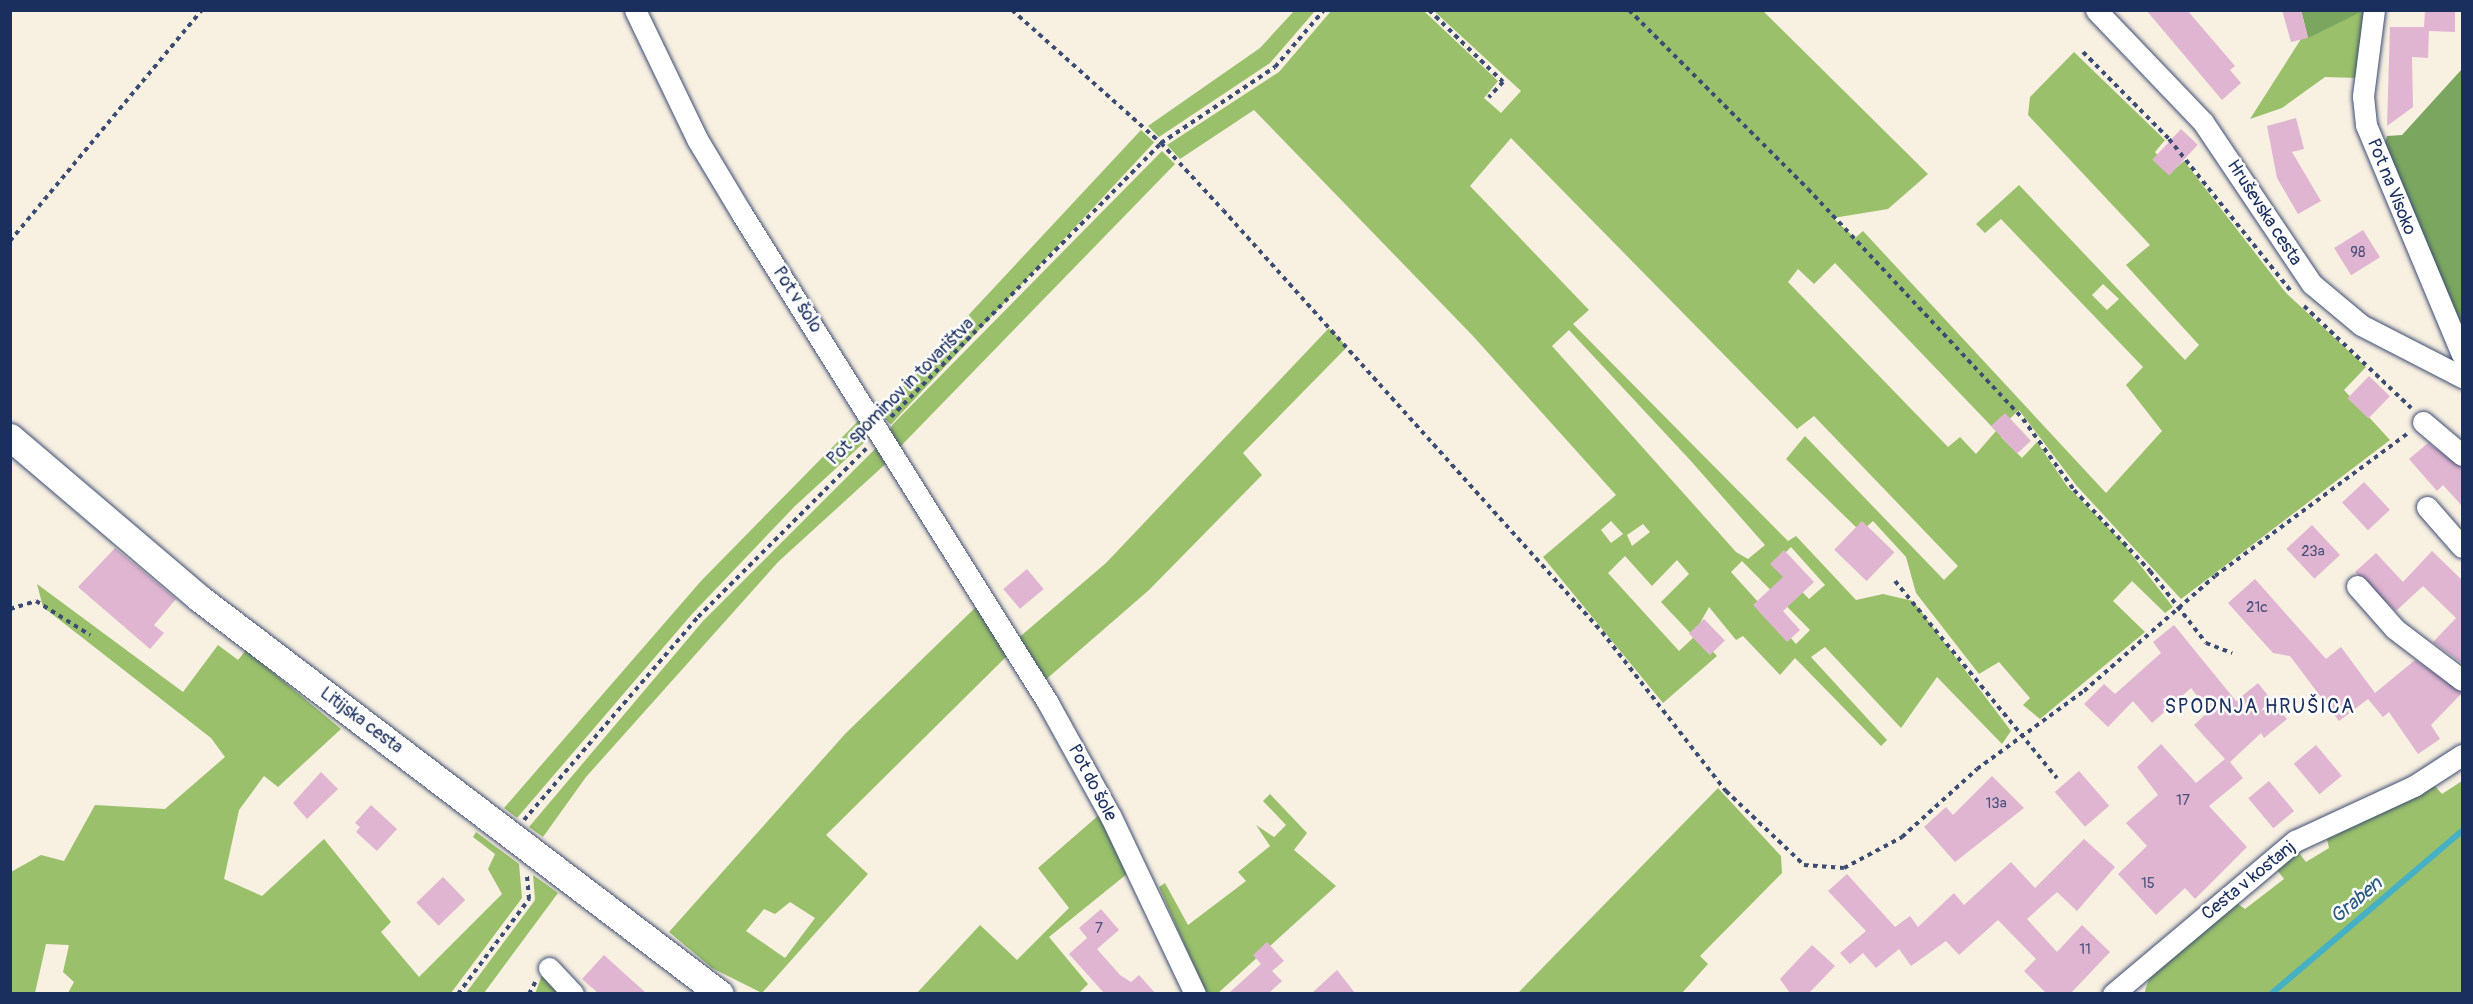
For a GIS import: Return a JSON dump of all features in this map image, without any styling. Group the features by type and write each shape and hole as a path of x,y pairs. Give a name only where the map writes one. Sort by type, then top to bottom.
{"main road":[{"name":"Litijska cesta","path":"10,437 199,598 720,993"}],"street":[{"name":"Pot v šolo","path":"635,10 697,139 972,582"},
{"name":"Hruševska cesta","path":"2096,10 2203,122 2312,284 2361,325 2463,377"},
{"name":"Pot na Visoko","path":"2374,10 2363,96 2366,125 2463,355"},
{"path":"2423,422 2463,455"},
{"path":"2427,507 2463,547"},
{"name":"Pot do šole","path":"972,582 1111,817 1195,993"},
{"path":"2357,586 2395,629 2463,680"},
{"name":"Cesta v kostanj","path":"2113,993 2295,842 2414,786 2463,755"},
{"path":"549,968 573,993"}],"path":[{"path":"10,241 202,10"},
{"path":"1012,10 1161,143 1602,632 1726,791 1791,857 1830,870 1863,862 2084,691 2179,606 2423,422 2279,280 2169,139 2083,52"},
{"name":"Pot spominov in tovarištva","path":"522,822 698,617 1161,143 1275,67 1324,10"},
{"path":"1429,10 1503,82 1489,98"},
{"path":"1629,10 1808,189 2023,419 2074,490 2179,606 2206,643 2232,653"},
{"path":"1895,581 2057,778"},
{"path":"10,609 36,601 90,635"},
{"path":"458,993 529,899 526,870"}],"green space":[{"path":"2301,10 2363,11 2308,38"},
{"path":"1294,11 1315,11 1270,63 1159,137 1148,126 1260,48"},
{"path":"1331,11 1424,11 1498,81 1484,98 1501,113 1521,91 1434,11 1763,11 1928,174 1888,209 1833,218 1855,238 1863,231 2106,493 2162,431 2126,385 2143,367 2001,219 1985,233 1976,224 2019,185 2185,360 2199,345 2126,265 2150,245 2028,115 2030,97 2074,52 2165,140 2155,152 2171,172 2184,161 2286,293 2366,367 2344,390 2390,440 2181,599 2076,485 2019,410 2002,426 2001,437 2022,458 2037,442 2067,486 2122,542 2173,607 2165,613 2132,581 2113,601 2145,632 2040,719 2023,705 2030,698 1999,662 1979,674 1916,593 1906,557 1873,521 1861,532 1786,459 1805,436 1944,580 1958,566 1814,416 1797,429 1511,138 1470,186 1589,310 1573,324 1788,541 1796,536 1856,600 1883,594 1913,601 2011,731 2002,744 1937,677 1901,728 1825,647 1811,657 1887,740 1881,746 1795,658 1780,675 1743,636 1736,640 1709,607 1695,632 1717,656 1663,703 1543,557 1616,495 1473,336 1254,110 1180,159 1167,145 1279,72","holes":["1835,263 1996,431 1976,454 1960,437 1948,447 1788,282 1798,269 1814,284","2103,284 2119,299 2107,310 2092,295","1569,330 1690,460 1765,545 1748,559 1736,552 1552,346","1611,521 1623,534 1611,543 1601,530","1643,524 1650,532 1632,546 1627,535","1791,547 1825,585 1809,599 1775,563","1625,556 1652,586 1677,560 1689,574 1661,602 1694,637 1679,651 1608,573","1742,561 1810,630 1796,644 1731,572"]},
{"path":"2363,11 2369,11 2358,78 2325,77 2282,108 2250,119 2301,39"},
{"path":"2462,69 2462,324 2460,327 2382,152 2387,136 2402,135"},
{"path":"1141,130 1154,142 891,425 878,412"},
{"path":"1162,151 1175,164 898,449 889,431 893,424"},
{"path":"1329,328 1347,347 1243,453 1262,475 1149,590 1043,682 1016,640 1106,563"},
{"path":"861,418 869,438 795,506 692,614 517,818 504,808 701,581"},
{"path":"876,448 891,459 778,562 586,777 543,837 529,827 703,621"},
{"path":"37,584 183,692 218,645 238,660 246,650 341,729 278,787 264,776 239,810 224,879 262,896 324,839 391,922 381,932 419,977 502,894 488,869 495,854 473,837 476,832 519,864 522,898 451,993 68,993 74,982 63,972 69,945 46,944 35,993 11,994 11,872 41,855 64,861 95,805 165,809 225,757 211,738 43,607"},
{"path":"979,604 1011,652 826,835 868,874 762,993 712,968 669,932 845,734","holes":["790,902 815,918 785,958 746,931 764,909 775,914"]},
{"path":"2462,781 2462,993 2144,994 2149,979 2234,901 2245,909 2284,879 2274,866 2299,853 2306,862 2329,848 2327,839 2433,784 2442,794"},
{"path":"1718,788 1781,856 1782,873 1700,956 1708,964 1682,993 1518,993"},
{"path":"1270,794 1307,833 1294,850 1336,886 1217,994 1206,993 1159,887 1165,883 1188,925 1246,881 1238,872 1270,846 1256,825 1274,837 1286,825 1263,801"},
{"path":"1107,808 1138,865 1049,937 1088,984 1079,993 916,994 980,925 1017,960 1069,908 1038,868"},
{"path":"533,875 558,893 484,993 466,993 535,900"},
{"path":"542,975 560,994 535,994"}],"building":[{"path":"2146,10 2187,10 2235,66 2230,70 2241,83 2222,100"},
{"path":"2282,10 2301,10 2308,38 2291,42"},
{"path":"2425,10 2455,10 2455,32 2429,31 2428,58 2412,57 2413,107 2387,126 2390,27 2424,27"},
{"path":"2296,118 2304,149 2292,152 2321,201 2298,214 2277,178 2267,126"},
{"path":"2181,129 2198,145 2169,175 2152,160"},
{"path":"2363,230 2380,257 2351,275 2334,248"},
{"path":"2369,376 2390,396 2368,418 2347,398"},
{"path":"2005,413 2031,441 2017,454 1991,426"},
{"path":"2428,443 2463,467 2463,507 2443,485 2437,491 2409,459"},
{"path":"2364,482 2390,510 2368,530 2342,502"},
{"path":"1862,521 1894,552 1867,581 1834,550"},
{"path":"2312,525 2340,555 2314,579 2286,549"},
{"path":"115,548 176,599 154,625 164,633 150,649 78,587"},
{"path":"1784,550 1814,582 1783,611 1800,630 1787,642 1753,605 1783,577 1770,564"},
{"path":"2432,551 2463,581 2463,664 2433,642 2456,618 2423,586 2396,611 2355,572 2376,553 2403,582"},
{"path":"1027,569 1044,589 1020,609 1003,589"},
{"path":"2255,579 2326,659 2341,647 2375,693 2415,660 2463,692 2431,725 2440,739 2418,754 2389,712 2383,717 2368,699 2339,721 2290,656 2273,653 2228,603"},
{"path":"1704,619 1725,641 1710,655 1689,634"},
{"path":"2174,625 2236,701 2258,683 2287,719 2264,738 2261,733 2230,762 2243,778 2209,806 2247,847 2195,899 2185,888 2156,915 2118,874 2147,846 2126,823 2158,795 2137,767 2161,744 2196,783 2225,759 2194,725 2209,711 2191,688 2152,723 2133,701 2108,727 2084,704 2104,684 2115,694 2161,653 2153,642"},
{"path":"2316,745 2342,776 2319,794 2294,764"},
{"path":"2079,771 2109,806 2085,827 2055,792"},
{"path":"321,772 338,789 307,819 293,803"},
{"path":"1992,776 2024,808 1955,862 1924,827 1946,807 1953,815"},
{"path":"2269,781 2294,811 2273,828 2248,798"},
{"path":"371,805 397,829 377,851 356,832 360,827 355,823"},
{"path":"2084,839 2115,867 2077,911 2057,892 2027,919 2057,952 2082,925 2110,952 2071,993 2046,993 2024,971 2036,959 1998,920 1959,955 1946,941 1911,966 1899,949 1876,968 1863,953 1850,964 1840,953 1866,931 1828,891 1847,874 1895,927 1910,916 1918,927 1954,893 1964,905 2011,862 2035,888"},
{"path":"443,877 465,900 439,926 416,903"},
{"path":"1101,909 1119,930 1097,949 1120,975 1131,982 1139,975 1155,993 1104,993 1069,954 1087,938 1079,928"},
{"path":"1267,942 1284,961 1272,971 1282,981 1269,993 1229,993 1261,964 1253,955"},
{"path":"1812,945 1835,966 1809,993 1790,993 1780,979"},
{"path":"604,955 646,993 598,993 582,979"},
{"path":"1337,970 1355,993 1312,993"}],"waterway":[{"name":"Graben","path":"2271,994 2462,831"}],"district":[{"name":"SPODNJA HRUŠICA","path":"2260,706"}]}
